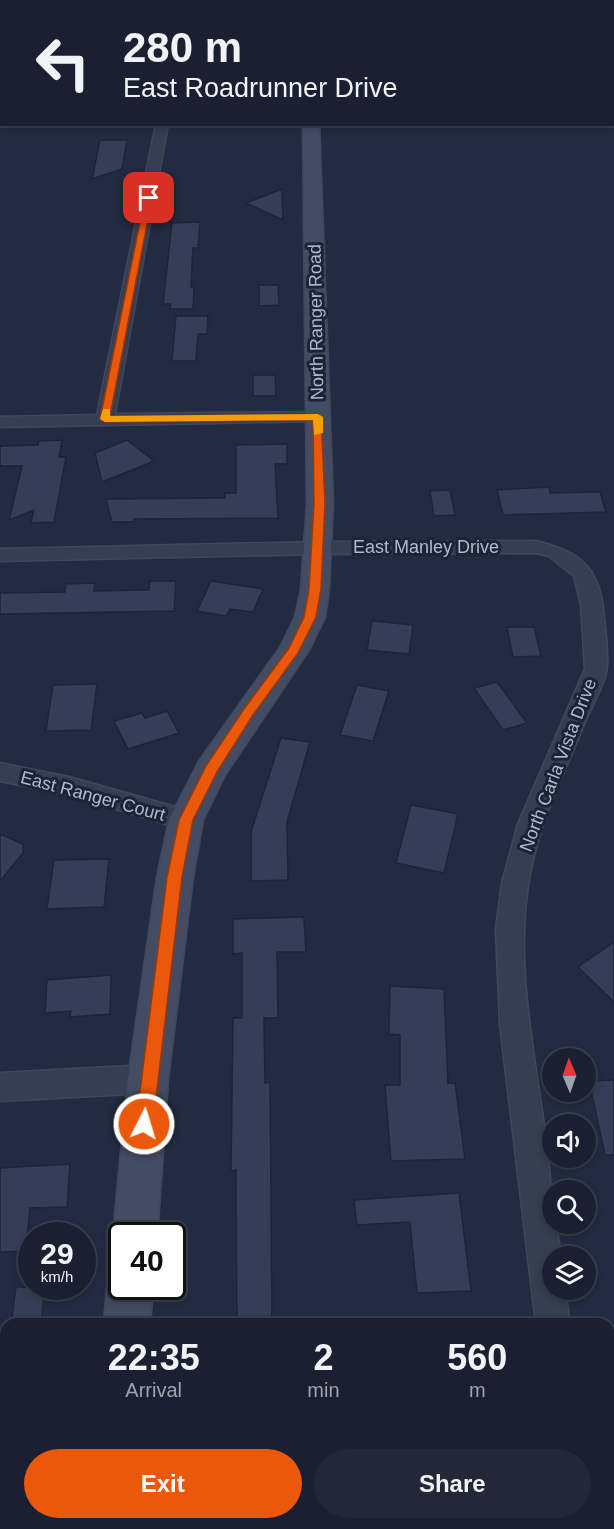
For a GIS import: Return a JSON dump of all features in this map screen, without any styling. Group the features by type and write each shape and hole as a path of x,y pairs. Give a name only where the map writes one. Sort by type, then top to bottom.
{"street":[{"path":"105,419 162,126"},
{"name":"North Ranger Road","path":"136,1222 148,1079 175,877 186,820 211,770 294,650 310,617 318,548 320,503 311,126"},
{"path":"0,422 318,417"},
{"name":"East Manley Drive","path":"0,555 318,548 536,547 556,552 584,573 605,670"},
{"name":"North Carla Vista Drive","path":"552,1318 514,1024 510,929 515,883 531,824 605,670"},
{"name":"East Ranger Court","path":"0,772 69,786 186,820"},
{"path":"0,1087 148,1079"},
{"path":"127,1318 129,1300"}],"building":[{"path":"100,140 127,140 122,169 92,179"},
{"path":"282,189 283,220 246,203"},
{"path":"200,222 198,248 193,248 191,287 194,287 193,309 170,309 171,304 163,304 172,223"},
{"path":"259,285 278,285 279,305 259,306"},
{"path":"176,316 208,316 207,334 198,334 196,361 172,361"},
{"path":"253,375 275,375 276,396 253,396"},
{"path":"62,440 59,457 66,457 54,522 31,523 34,510 9,520 22,466 0,466 0,446 38,445 39,441"},
{"path":"127,440 154,461 102,482 95,453"},
{"path":"287,444 287,464 275,464 278,518 134,519 134,522 112,522 106,499 225,498 225,493 236,493 236,445"},
{"path":"549,487 550,493 600,492 606,512 503,515 497,490"},
{"path":"450,490 455,515 434,516 430,491"},
{"path":"150,581 176,581 174,611 0,614 0,593 65,592 66,584 95,583 94,591 149,590"},
{"path":"211,581 263,589 253,612 230,609 226,616 197,611"},
{"path":"372,621 413,625 409,654 367,650"},
{"path":"507,627 534,627 541,656 513,657"},
{"path":"497,682 527,723 503,730 474,688"},
{"path":"97,684 91,730 46,731 53,685"},
{"path":"357,685 389,691 373,741 340,735"},
{"path":"167,711 179,733 128,749 114,721 142,713 145,718"},
{"path":"281,738 310,742 287,822 288,880 251,881 251,832"},
{"path":"411,805 458,814 444,873 396,863"},
{"path":"0,834 23,844 23,853 0,881"},
{"path":"109,859 104,907 47,909 54,860"},
{"path":"304,917 306,952 277,952 278,1018 264,1018 265,1083 270,1082 272,1318 237,1318 236,1170 231,1171 233,1018 242,1018 242,953 233,954 233,919"},
{"path":"614,942 614,1002 578,967"},
{"path":"111,975 110,1014 70,1017 71,1011 45,1013 47,980"},
{"path":"390,986 444,989 448,1083 455,1083 465,1159 391,1161 385,1085 400,1085 400,1035 389,1034"},
{"path":"614,1080 614,1155 605,1155 594,1102 596,1102 596,1081"},
{"path":"70,1164 67,1207 30,1208 29,1222 18,1222 18,1251 0,1252 0,1168"},
{"path":"459,1193 471,1291 417,1293 410,1222 357,1225 354,1200"},
{"path":"16,1287 18,1287 18,1300 44,1300 42,1318 12,1318"}],"slow traffic":[{"path":"106,411 105,419 318,417 318,433"}],"route":[{"path":"144,1124 175,877 186,820 211,770 294,650 310,617 315,589 320,503 318,417 105,419 149,198"}]}
